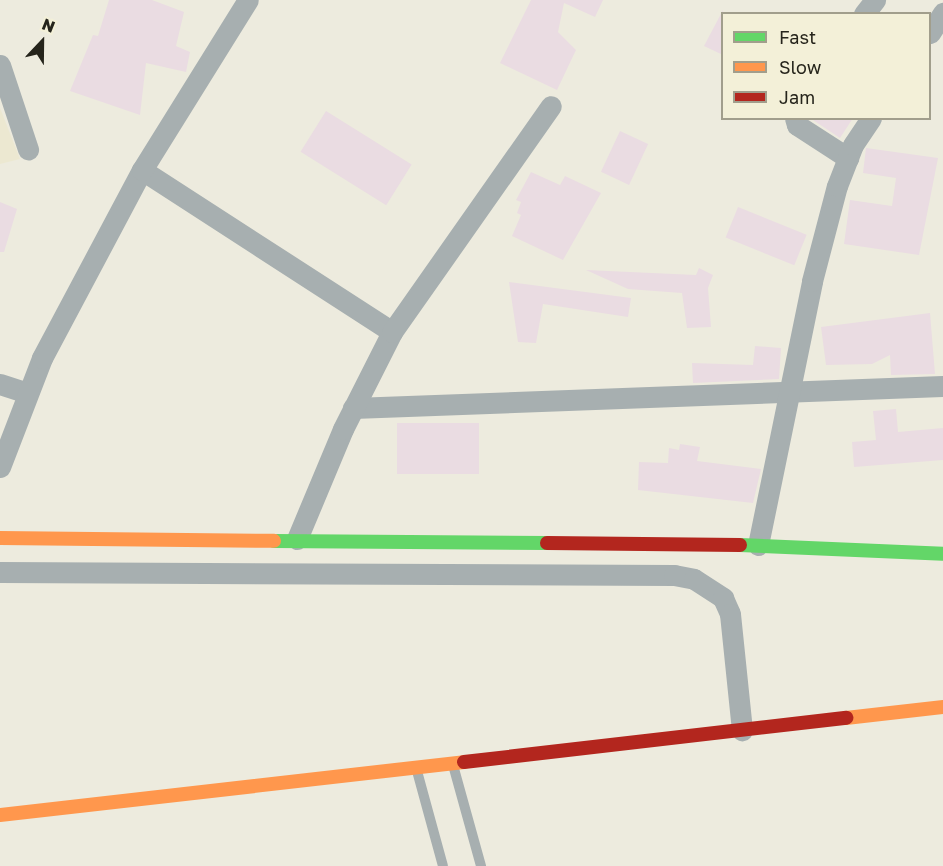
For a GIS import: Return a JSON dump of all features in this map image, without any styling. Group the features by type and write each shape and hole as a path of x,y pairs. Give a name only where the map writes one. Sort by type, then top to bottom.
{"street":[{"path":"0,467 42,358 142,170 248,0"},
{"path":"866,12 875,0"},
{"path":"931,32 943,14"},
{"path":"0,65 28,149"},
{"path":"297,539 353,408 392,332 551,106"},
{"path":"796,120 803,129 848,158"},
{"path":"758,545 812,281 848,158 870,120"},
{"path":"142,170 392,332"},
{"path":"0,384 28,393"},
{"path":"353,408 943,386"},
{"path":"0,538 758,545 943,554"},
{"path":"0,572 674,575 694,579 723,598 730,614 742,730"},
{"path":"0,815 943,707"}],"lane":[{"path":"452,763 481,866"},
{"path":"416,767 442,866"}],"shaded area":[{"path":"0,108 20,159 0,164"}],"building":[{"path":"109,0 152,0 184,12 176,46 190,52 186,72 146,63 140,115 70,91 93,35 98,36"},
{"path":"531,0 603,0 595,17 564,3 558,32 576,50 557,90 500,63"},
{"path":"721,14 721,54 704,46"},
{"path":"326,111 412,165 386,205 301,152"},
{"path":"813,120 852,120 840,138"},
{"path":"620,131 648,144 629,185 601,172"},
{"path":"866,148 938,158 919,255 844,244 850,200 892,206 896,178 863,173"},
{"path":"531,172 560,185 565,176 601,193 563,260 512,236 521,215 517,213 521,202 516,200"},
{"path":"0,202 17,209 4,252 0,252"},
{"path":"738,207 807,235 794,265 726,238"},
{"path":"699,268 713,275 708,288 711,327 687,328 682,293 628,289 586,270 696,275"},
{"path":"509,282 631,298 628,317 543,304 536,343 518,342"},
{"path":"930,313 935,374 891,375 890,355 872,364 826,365 821,327"},
{"path":"755,346 781,348 779,379 693,383 692,363 753,365"},
{"path":"896,409 898,432 943,428 943,460 854,467 852,442 876,440 873,411"},
{"path":"397,423 479,423 479,474 397,474"},
{"path":"680,444 700,447 697,461 761,469 753,503 638,490 639,462 668,463 669,448 679,450"}],"traffic: fast":[{"path":"274,541 547,543"},
{"path":"740,545 943,554"}],"traffic: slow":[{"path":"0,538 274,541"},
{"path":"846,718 943,707"},
{"path":"0,815 464,762"}],"traffic: jam":[{"path":"547,543 740,545"},
{"path":"464,762 846,718"}]}
